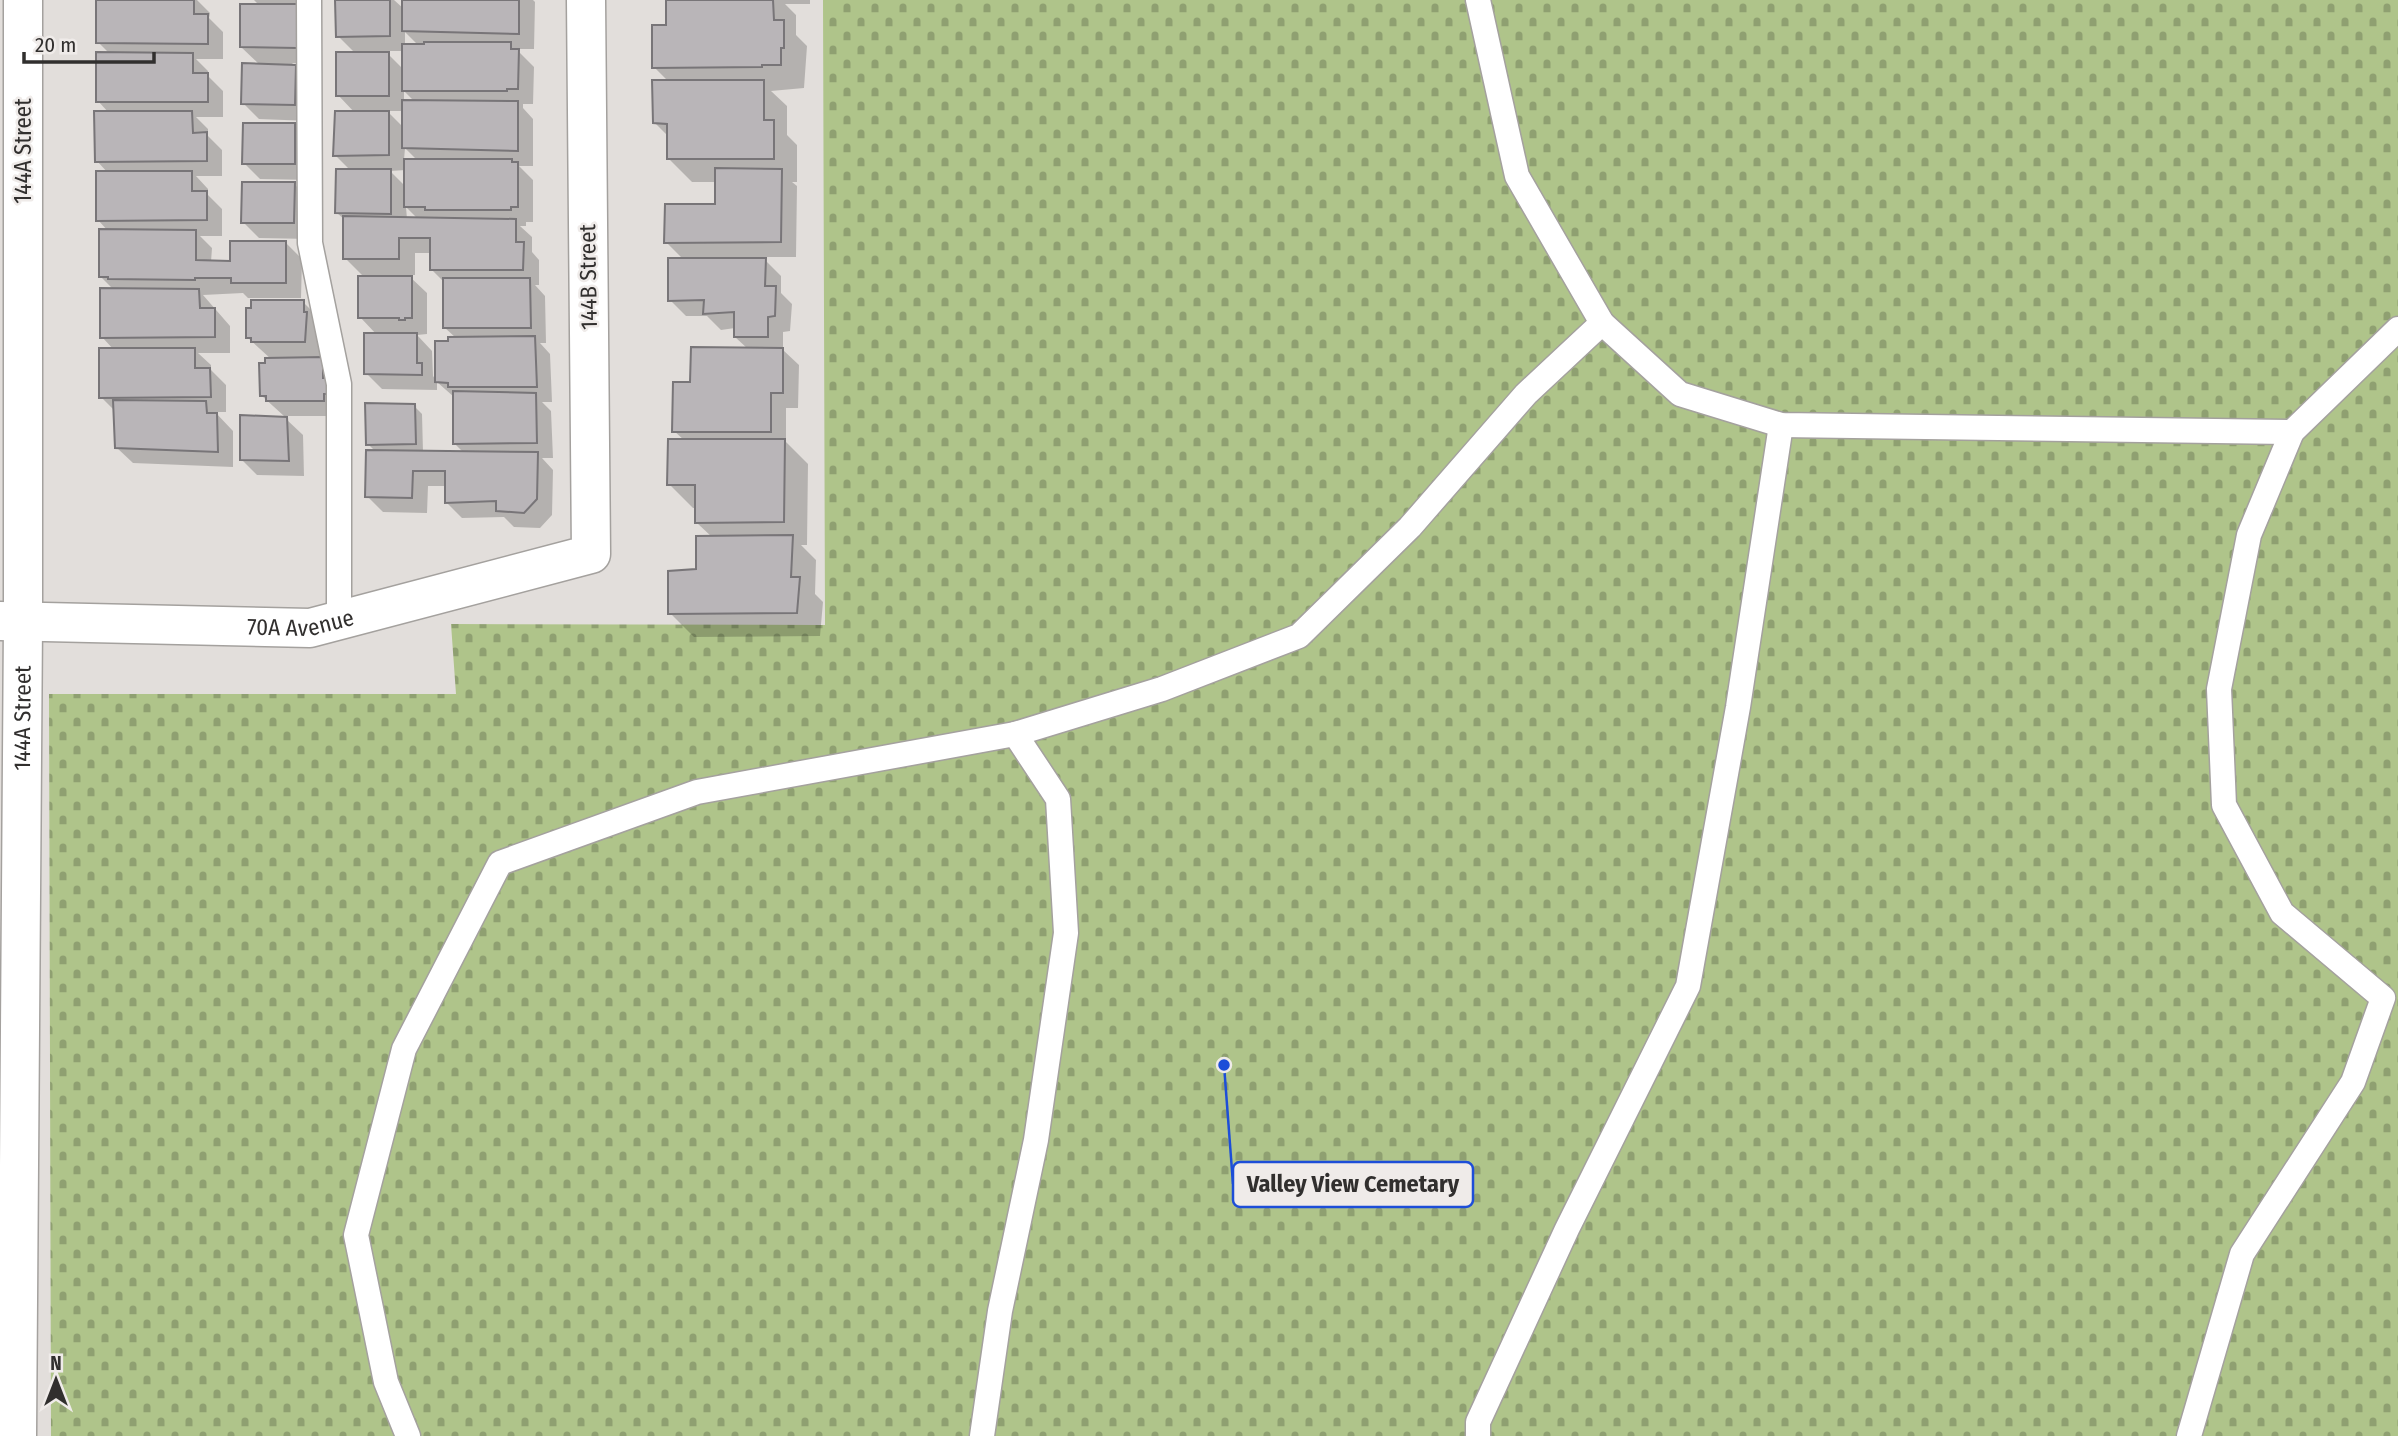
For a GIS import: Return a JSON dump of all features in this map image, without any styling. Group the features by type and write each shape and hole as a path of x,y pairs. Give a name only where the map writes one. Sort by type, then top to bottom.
{"street":[{"name":"144A Street","path":"17,1436 11,622 23,0"},
{"name":"144B Street","path":"586,0 591,554"},
{"name":"70A Avenue","path":"11,622 310,628 591,554"}],"lane":[{"path":"309,0 310,243 339,384 339,621"},
{"path":"1478,0 1517,176 1602,323 1680,394 1781,425 2292,432"},
{"path":"408,1436 386,1382 356,1235 404,1049 500,863 697,792 1015,734 1162,689 1299,636 1410,527 1526,394 1602,323"},
{"path":"2189,1436 2242,1254 2353,1082 2383,998 2282,913 2224,805 2219,689 2249,535 2292,432 2398,329"},
{"path":"1478,1436 1478,1422 1567,1229 1688,986 1738,707 1781,425"},
{"path":"982,1436 1000,1311 1036,1140 1066,933 1058,799 1015,734"}],"green space":[{"path":"823,0 2398,0 2398,1436 51,1436 49,694 456,694 451,624 825,625"}],"building":[{"path":"96,0 194,0 194,14 208,14 208,44 96,43"},
{"path":"335,0 390,0 390,36 336,37"},
{"path":"402,0 519,0 519,34 402,31"},
{"path":"666,0 773,0 774,20 784,20 781,65 652,68 652,25 666,25"},
{"path":"240,4 297,4 297,48 240,47"},
{"path":"511,42 511,49 519,49 518,89 402,91 402,44"},
{"path":"96,52 193,53 193,73 208,73 208,102 96,102"},
{"path":"336,52 389,52 389,96 336,96"},
{"path":"242,63 296,65 295,105 241,104"},
{"path":"652,80 764,80 764,120 774,120 774,159 667,159 667,124 653,123"},
{"path":"402,100 518,101 518,151 402,148"},
{"path":"94,111 192,111 193,133 207,132 207,161 95,162"},
{"path":"335,111 389,111 389,155 333,156"},
{"path":"243,123 295,123 295,164 242,164"},
{"path":"404,159 512,159 512,162 518,162 518,207 511,207 511,210 425,210 425,207 404,207"},
{"path":"715,168 782,169 781,242 664,243 665,204 715,204"},
{"path":"336,169 391,169 391,214 335,213"},
{"path":"96,171 192,171 192,191 207,191 207,220 96,221"},
{"path":"242,182 295,182 294,223 241,223"},
{"path":"343,216 516,219 516,242 524,242 523,270 430,270 430,238 399,238 399,259 343,259"},
{"path":"99,229 196,230 196,260 230,261 230,241 286,241 286,283 231,283 231,278 195,280 99,277"},
{"path":"668,258 766,258 765,286 776,286 775,316 768,317 768,337 734,337 734,312 703,314 704,300 668,301"},
{"path":"358,276 412,276 412,318 358,318"},
{"path":"443,278 530,278 531,328 443,328"},
{"path":"100,288 199,289 200,308 215,308 215,337 100,338"},
{"path":"251,300 304,300 304,312 307,312 305,342 251,342 251,338 246,338 246,308 251,308"},
{"path":"364,333 417,333 417,363 422,363 422,375 364,374"},
{"path":"535,336 537,387 448,387 448,383 435,382 435,341 448,341 448,337"},
{"path":"691,347 783,348 783,393 771,393 771,432 672,432 673,382 690,382"},
{"path":"99,348 195,348 195,368 210,368 211,397 99,398"},
{"path":"323,357 323,378 332,378 332,394 324,394 324,401 266,401 266,396 260,396 259,363 265,363 265,358"},
{"path":"453,391 536,393 537,443 453,444"},
{"path":"113,400 206,401 207,413 217,413 218,452 115,448"},
{"path":"365,403 415,404 416,444 366,445"},
{"path":"240,415 287,417 289,461 240,460"},
{"path":"668,439 785,439 784,522 695,523 695,485 667,485"},
{"path":"366,450 538,452 537,499 524,513 496,511 496,501 445,503 445,471 413,471 412,498 365,497"},
{"path":"793,535 791,577 800,577 797,613 668,614 668,571 696,569 696,536"}],"place":[{"name":"Valley View Cemetary","path":"1224,1065"}]}
